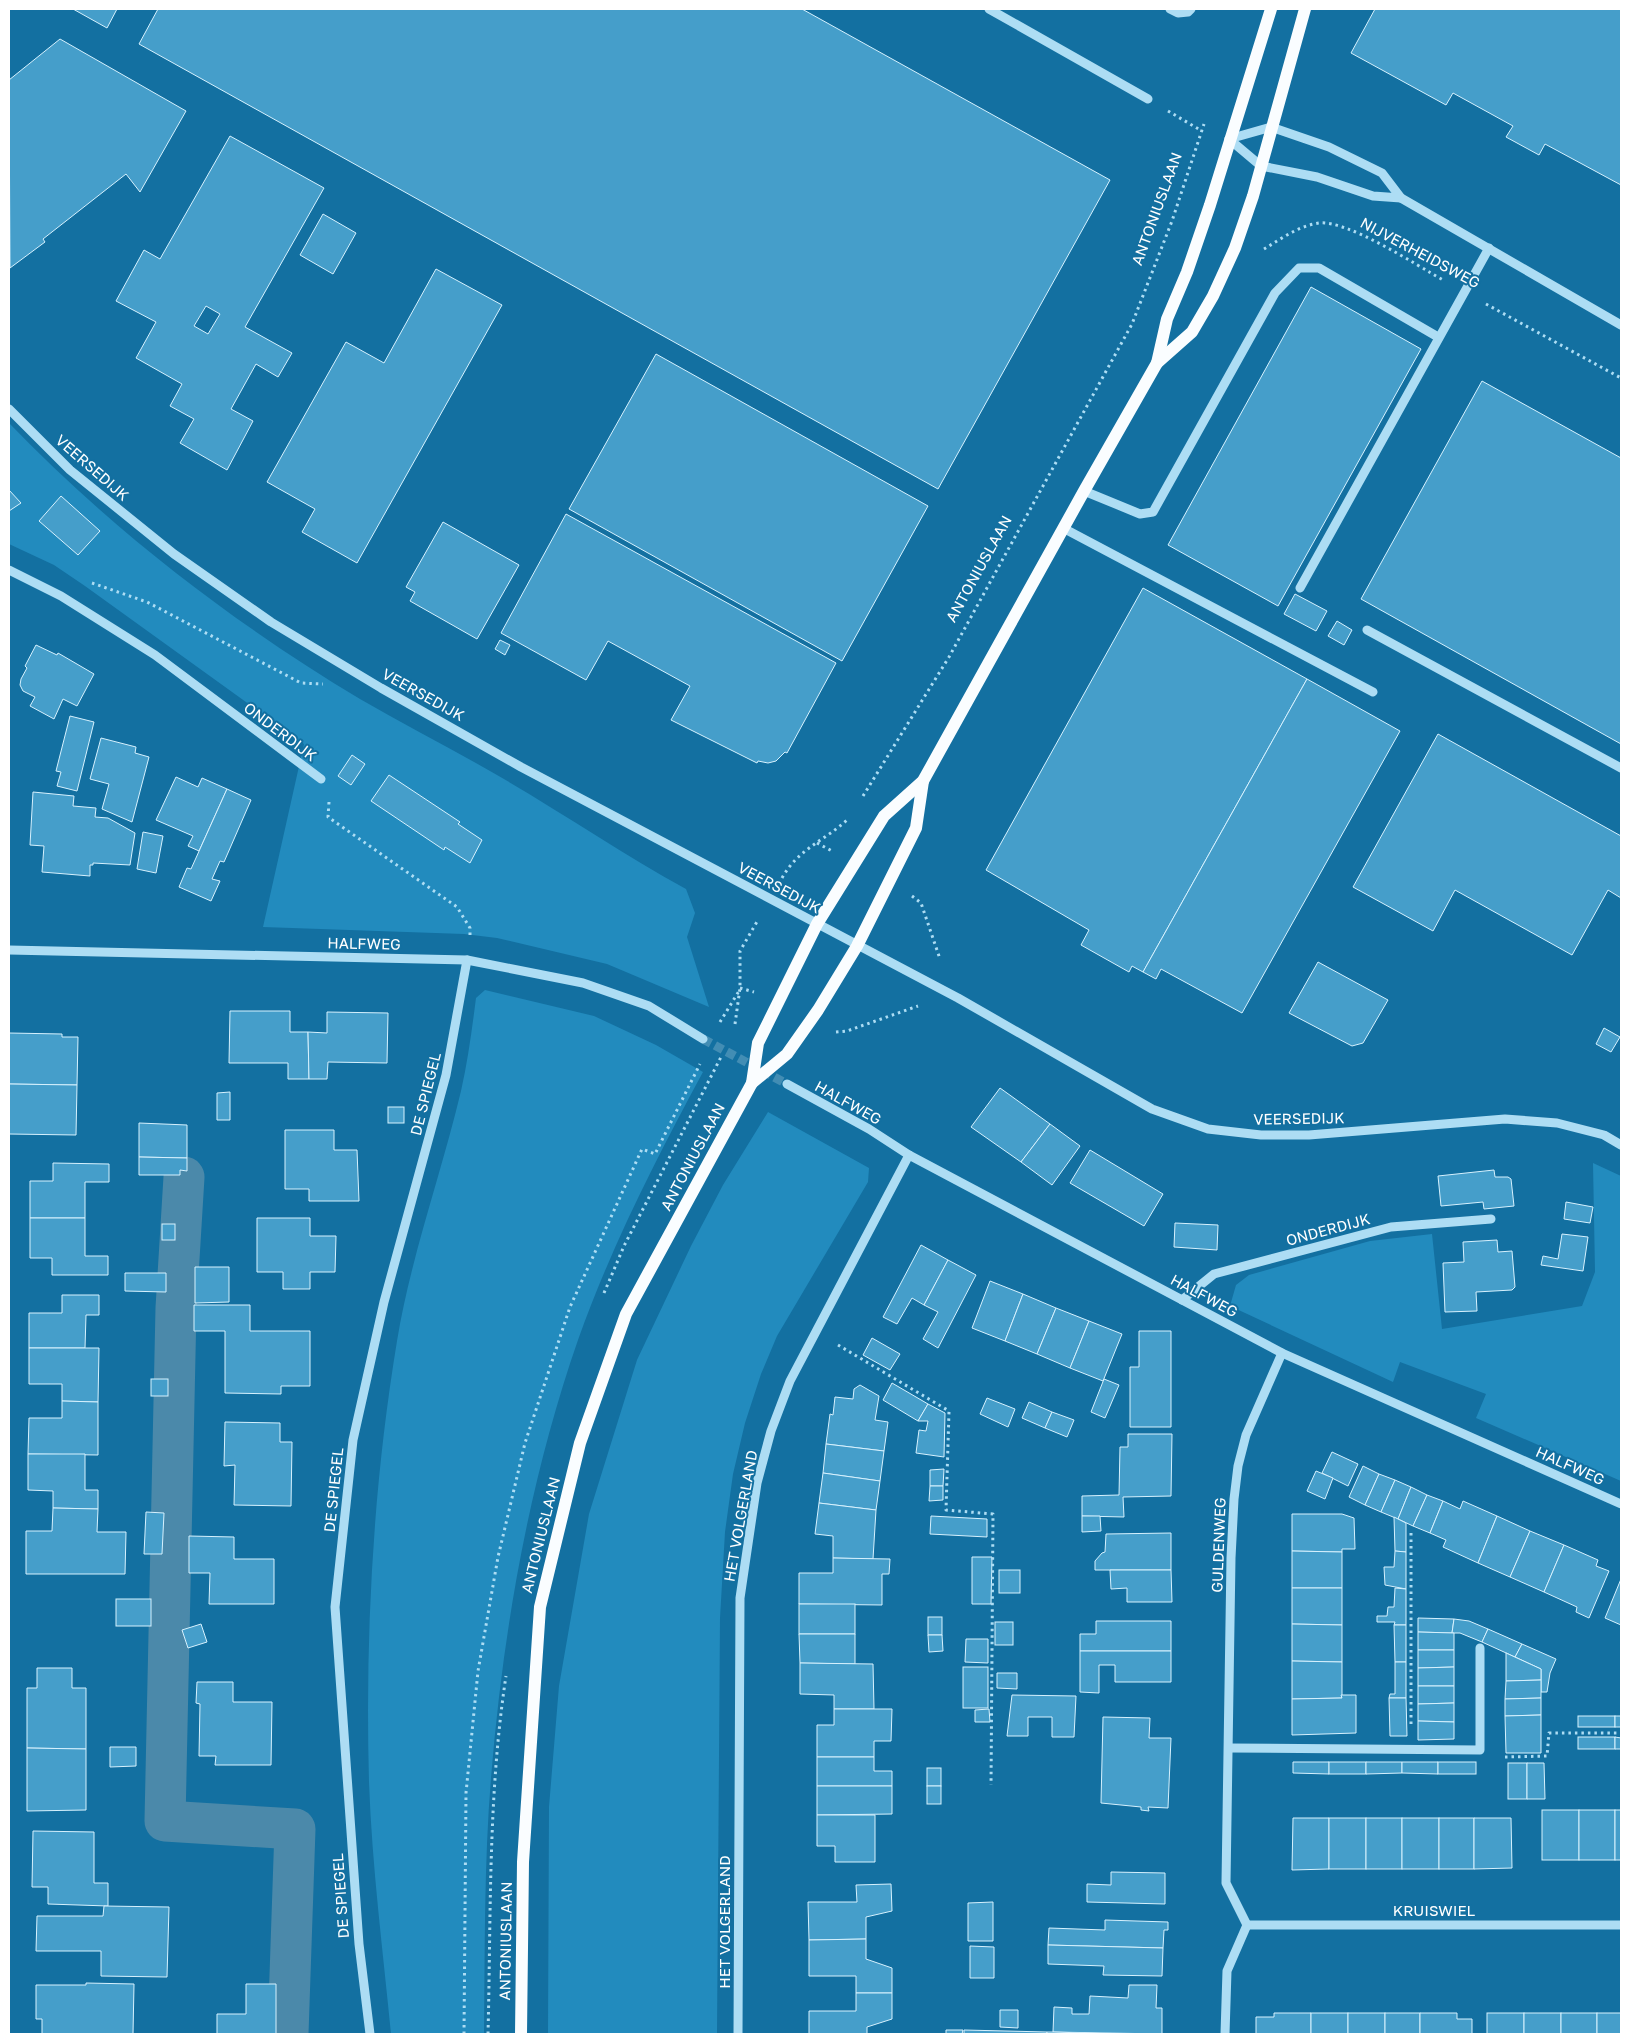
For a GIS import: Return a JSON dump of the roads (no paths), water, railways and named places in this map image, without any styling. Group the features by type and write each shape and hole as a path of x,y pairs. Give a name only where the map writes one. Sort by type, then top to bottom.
{"main road":[{"name":"ANTONIUSLAAN","path":"521,2034 523,1862 540,1607 580,1443 626,1314 752,1082 758,1044 817,924 884,816 923,781 1157,363 1167,319 1187,272 1271,9"},
{"name":"ANTONIUSLAAN","path":"1157,363 1192,332 1213,296 1234,248 1261,166 1305,9"},
{"name":"ANTONIUSLAAN","path":"752,1082 787,1054 818,1010 857,946 916,828 923,781"}],"street":[{"path":"989,9 1148,99"},
{"path":"1170,9 1178,13 1188,12 1191,9"},
{"path":"1229,139 1271,127"},
{"name":"NIJVERHEIDSWEG","path":"1271,127 1329,147 1382,173 1401,198 1621,325"},
{"name":"NIJVERHEIDSWEG","path":"1229,139 1261,166 1317,177 1373,196 1401,198"},
{"path":"1300,588 1489,248"},
{"path":"1084,491 1140,514 1153,512 1275,293 1300,268 1319,268 1438,337"},
{"name":"VEERSEDIJK","path":"9,409 70,470 174,554 271,622 381,688 513,762 958,998 1152,1109 1208,1128 1261,1135 1309,1135 1505,1119 1557,1123 1604,1135 1621,1145"},
{"path":"1063,528 1372,692"},
{"name":"ONDERDIJK","path":"9,570 61,596 155,655 321,779"},
{"path":"1367,630 1621,768"},
{"name":"HALFWEG","path":"9,950 467,960 583,983 649,1006 703,1038"},
{"name":"DE SPIEGEL","path":"370,2034 359,1944 334,1607 353,1440 384,1302 446,1075 467,960"},
{"name":"HALFWEG","path":"787,1084 869,1130 908,1155 1282,1353 1621,1504"},
{"name":"HET VOLGERLAND","path":"738,2034 740,1598 757,1483 771,1431 790,1380 908,1155"},
{"name":"ONDERDIJK","path":"1182,1300 1214,1274 1391,1227 1491,1219"},
{"name":"GULDENWEG","path":"1247,1926 1226,1883 1231,1558 1238,1466 1246,1435 1282,1353"},
{"path":"1229,1748 1480,1750 1480,1648"},
{"name":"KRUISWIEL","path":"1247,1926 1621,1925"},
{"path":"1225,2034 1226,1971 1247,1926"}],"waterway":[{"path":"184,1177 176,1308 165,1821 295,1829 288,2034"}],"tunnel":[{"path":"703,1039 787,1084"}]}
